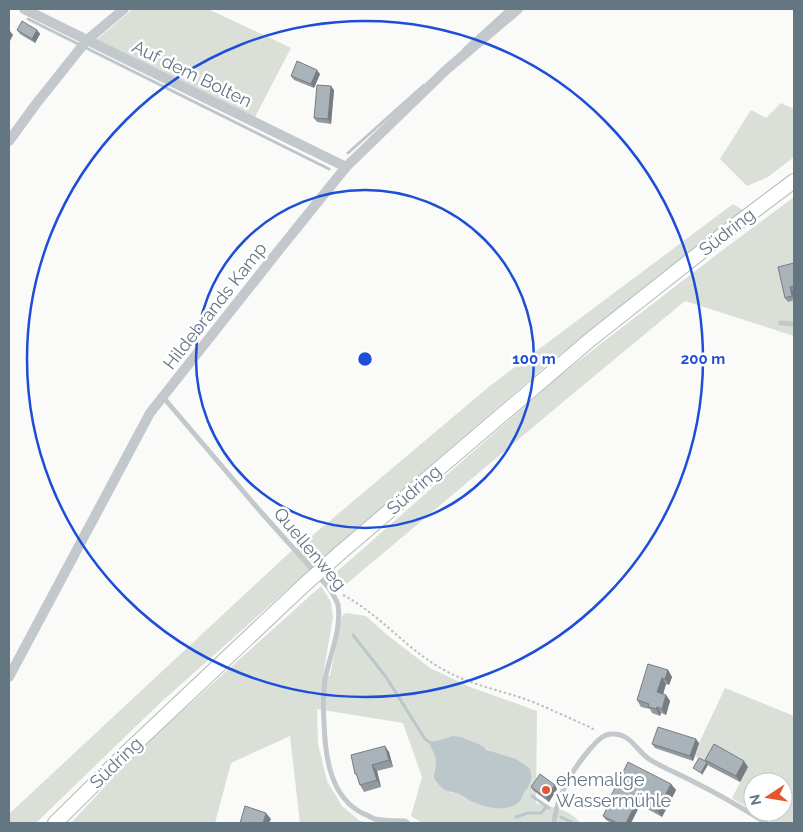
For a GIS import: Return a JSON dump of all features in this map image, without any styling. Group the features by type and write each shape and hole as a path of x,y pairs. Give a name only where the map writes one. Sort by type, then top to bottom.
{"main road":[{"name":"Südring","path":"55,823 128,751 340,553 591,339 794,181"}],"street":[{"name":"Auf dem Bolten","path":"24,9 346,168"},
{"path":"9,141 87,40 124,9"},
{"name":"Hildebrands Kamp","path":"9,677 150,413 346,168 446,70 518,9"}],"lane":[{"path":"781,323 794,324"},
{"name":"Quellenweg","path":"163,397 335,597 338,606 338,623 325,681 323,704 324,736 328,762 334,782 344,799 358,811 374,819 408,823"},
{"path":"554,823 558,805 568,780 578,764 598,741 607,735 613,734 627,738 649,759 710,790 766,823"}],"path":[{"path":"329,588 349,598 375,616 410,647 444,670 460,678 522,698 590,727 596,730 598,741"}],"shaded area":[{"path":"133,9 208,9 291,48 255,117 96,40"},
{"path":"781,103 794,109 794,157 768,177 747,186 720,159 751,110 766,118"},
{"path":"794,197 794,336 685,301 344,586 332,576 559,376"},
{"path":"733,204 746,212 554,359 308,571 159,704 36,823 11,823 9,821 9,814 289,553 300,546 491,385"},
{"path":"321,586 331,602 333,617 323,676 330,676 342,616 346,613 366,616 430,668 470,687 537,711 536,803 566,812 580,823 422,823 411,816 422,777 403,723 317,709 318,744 327,781 342,806 360,821 371,823 300,823 290,736 231,763 215,823 71,823 140,749","holes":["452,736 483,746 488,750 518,761 530,768 531,782 519,802 470,800 462,795 450,792 434,771 436,763 433,741"]},
{"path":"725,688 794,716 794,823 772,822 793,822 793,772 745,772 748,767 710,766 695,756 699,743"},
{"path":"452,736 461,737 483,746 487,750 516,759 530,768 531,781 519,802 506,808 487,807 441,787 434,778 436,765 430,746 433,741"},
{"path":"743,777 743,805 732,798"}],"building":[{"path":"22,21 37,30 32,39 17,30"},
{"path":"297,61 317,70 311,84 291,76"},
{"path":"317,85 331,86 328,119 314,118"},
{"path":"794,263 794,286 790,287 792,296 785,298 778,267"},
{"path":"648,664 668,670 665,679 662,678 657,692 666,695 662,709 648,707 649,704 637,700"},
{"path":"658,727 696,739 690,756 652,744"},
{"path":"714,744 744,761 736,776 705,760"},
{"path":"385,746 389,760 372,765 377,780 360,785 355,774 351,755"},
{"path":"699,758 707,762 701,773 693,768"},
{"path":"628,762 671,784 657,811 631,797 627,805 611,796"},
{"name":"ehemalige Wassermühle","path":"540,774 555,785 546,798 531,787"},
{"path":"612,798 628,807 632,799 637,801 626,823 617,823 603,816"},
{"path":"245,806 266,813 263,823 240,823"}],"waterway":[{"path":"464,49 508,9"},
{"path":"28,19 329,169"},
{"path":"348,153 424,85"},
{"path":"353,635 386,677 425,739 434,745"},
{"path":"532,796 549,808"},
{"path":"516,817 528,813 541,813 547,806"},
{"path":"561,817 573,823"}],"place":[{"name":"ehemalige Wassermühle","path":"546,790"}]}
